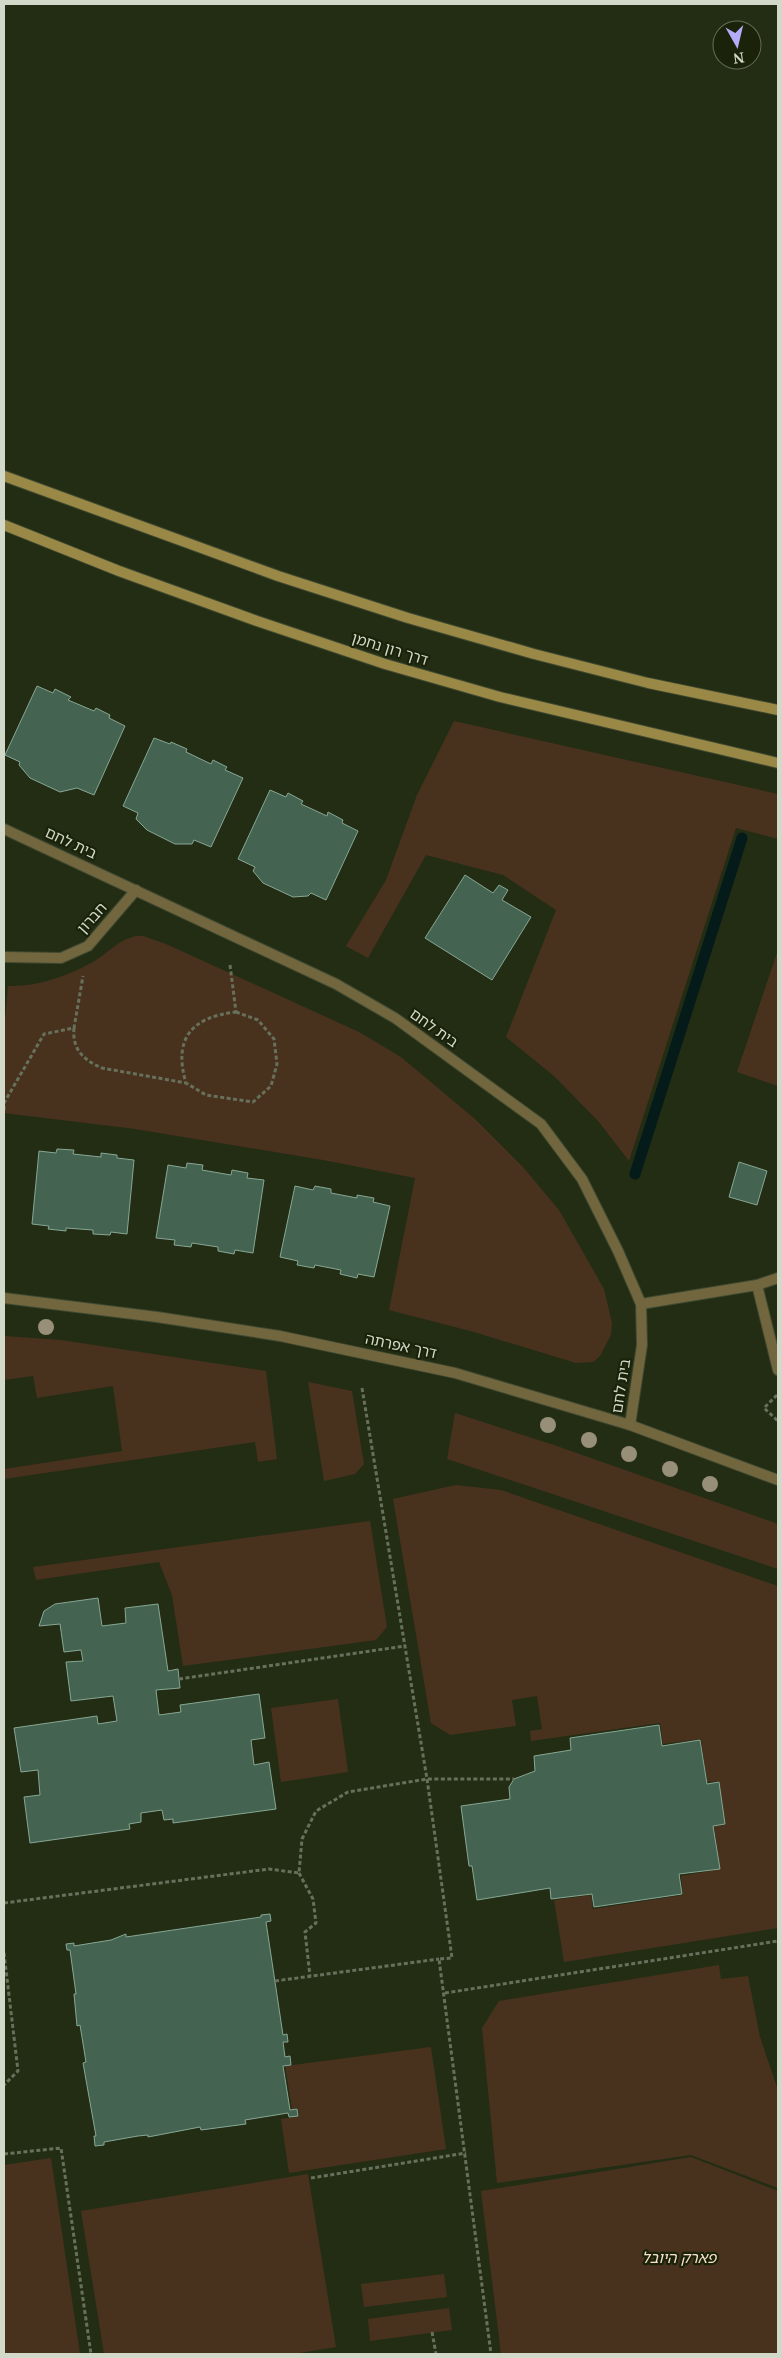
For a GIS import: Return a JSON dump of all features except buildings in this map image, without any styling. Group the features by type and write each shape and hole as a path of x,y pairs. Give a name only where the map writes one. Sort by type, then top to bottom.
{"main road":[{"path":"4,476 278,576 408,618 534,654 648,683 778,710"},
{"name":"דרך רון נחמן","path":"4,525 119,571 257,621 385,664 500,697 778,763"}],"street":[{"name":"בית לחם","path":"4,829 336,984 394,1018 541,1124 582,1178 618,1251 641,1304 642,1345 630,1425"},
{"name":"חברון","path":"4,957 61,958 88,946 136,890"},
{"path":"641,1304 757,1285 778,1278"},
{"path":"757,1285 778,1370"},
{"name":"דרך אפרתה","path":"4,1298 157,1317 356,1351 455,1373 630,1425 778,1480"}],"path":[{"path":"88,946 73,1040 80,1053 90,1063 102,1068 186,1083 206,1095 253,1102 271,1086 277,1064 274,1039 258,1020 236,1012 214,1015 191,1032 182,1045 181,1066 186,1083"},
{"path":"230,965 236,1012"},
{"path":"4,1110 4,1103 44,1034 74,1028"},
{"path":"275,1981 452,1958 427,1779 362,1388"},
{"path":"778,1394 764,1408 778,1421"},
{"path":"179,1679 405,1646"},
{"path":"310,1976 305,1932 316,1923 313,1899 298,1874 302,1840 316,1812 348,1792 427,1779 514,1778"},
{"path":"4,1903 269,1869 298,1874"},
{"path":"445,1994 778,1941"},
{"path":"4,1953 18,2071 4,2085"},
{"path":"440,1960 491,2354"},
{"path":"4,2154 61,2148 91,2354"},
{"path":"311,2178 466,2154"},
{"path":"432,2332 436,2354"}],"green space":[{"path":"454,721 778,794 778,839 736,828 629,1161 599,1122 554,1076 506,1037 556,910 503,875 426,855 368,958 346,946 386,880 417,795"},
{"path":"143,936 166,944 359,1032 401,1057 475,1119 523,1167 559,1210 604,1289 612,1323 611,1335 600,1356 593,1362 576,1363 474,1332 389,1310 415,1178 323,1160 135,1129 4,1113 4,1032 8,986 41,983 63,976 93,962 129,938"},
{"path":"778,950 778,1086 737,1072"},
{"path":"4,1336 61,1340 266,1371 277,1459 258,1462 255,1442 4,1479 4,1469 122,1451 113,1386 37,1398 33,1376 4,1380"},
{"path":"308,1382 352,1391 364,1464 355,1474 324,1481"},
{"path":"455,1413 554,1445 778,1524 778,1569 447,1459"},
{"path":"456,1485 501,1490 778,1586 778,1928 564,1962 554,1900 591,1895 593,1909 683,1895 681,1876 720,1869 714,1826 725,1825 719,1781 707,1782 701,1739 663,1744 660,1723 531,1741 530,1731 542,1729 537,1696 512,1700 516,1726 450,1735 431,1723 393,1499"},
{"path":"370,1521 387,1627 376,1640 183,1666 172,1595 159,1562 36,1580 33,1567"},
{"path":"338,1699 348,1772 281,1782 271,1708"},
{"path":"719,1965 721,1979 748,1976 760,2037 778,2090 778,2188 691,2155 497,2183 482,2028 499,2001"},
{"path":"431,2047 446,2149 289,2173 281,2119 299,2116 298,2108 292,2109 285,2066"},
{"name":"פארק היובל","path":"691,2157 778,2191 778,2354 501,2354 481,2191"},
{"path":"51,2158 80,2354 4,2354 4,2165"},
{"path":"308,2174 336,2347 293,2354 104,2354 81,2211"},
{"path":"444,2274 447,2297 364,2307 361,2284"},
{"path":"449,2308 452,2330 370,2341 368,2319"}],"waterway":[{"path":"635,1174 742,838"}]}
